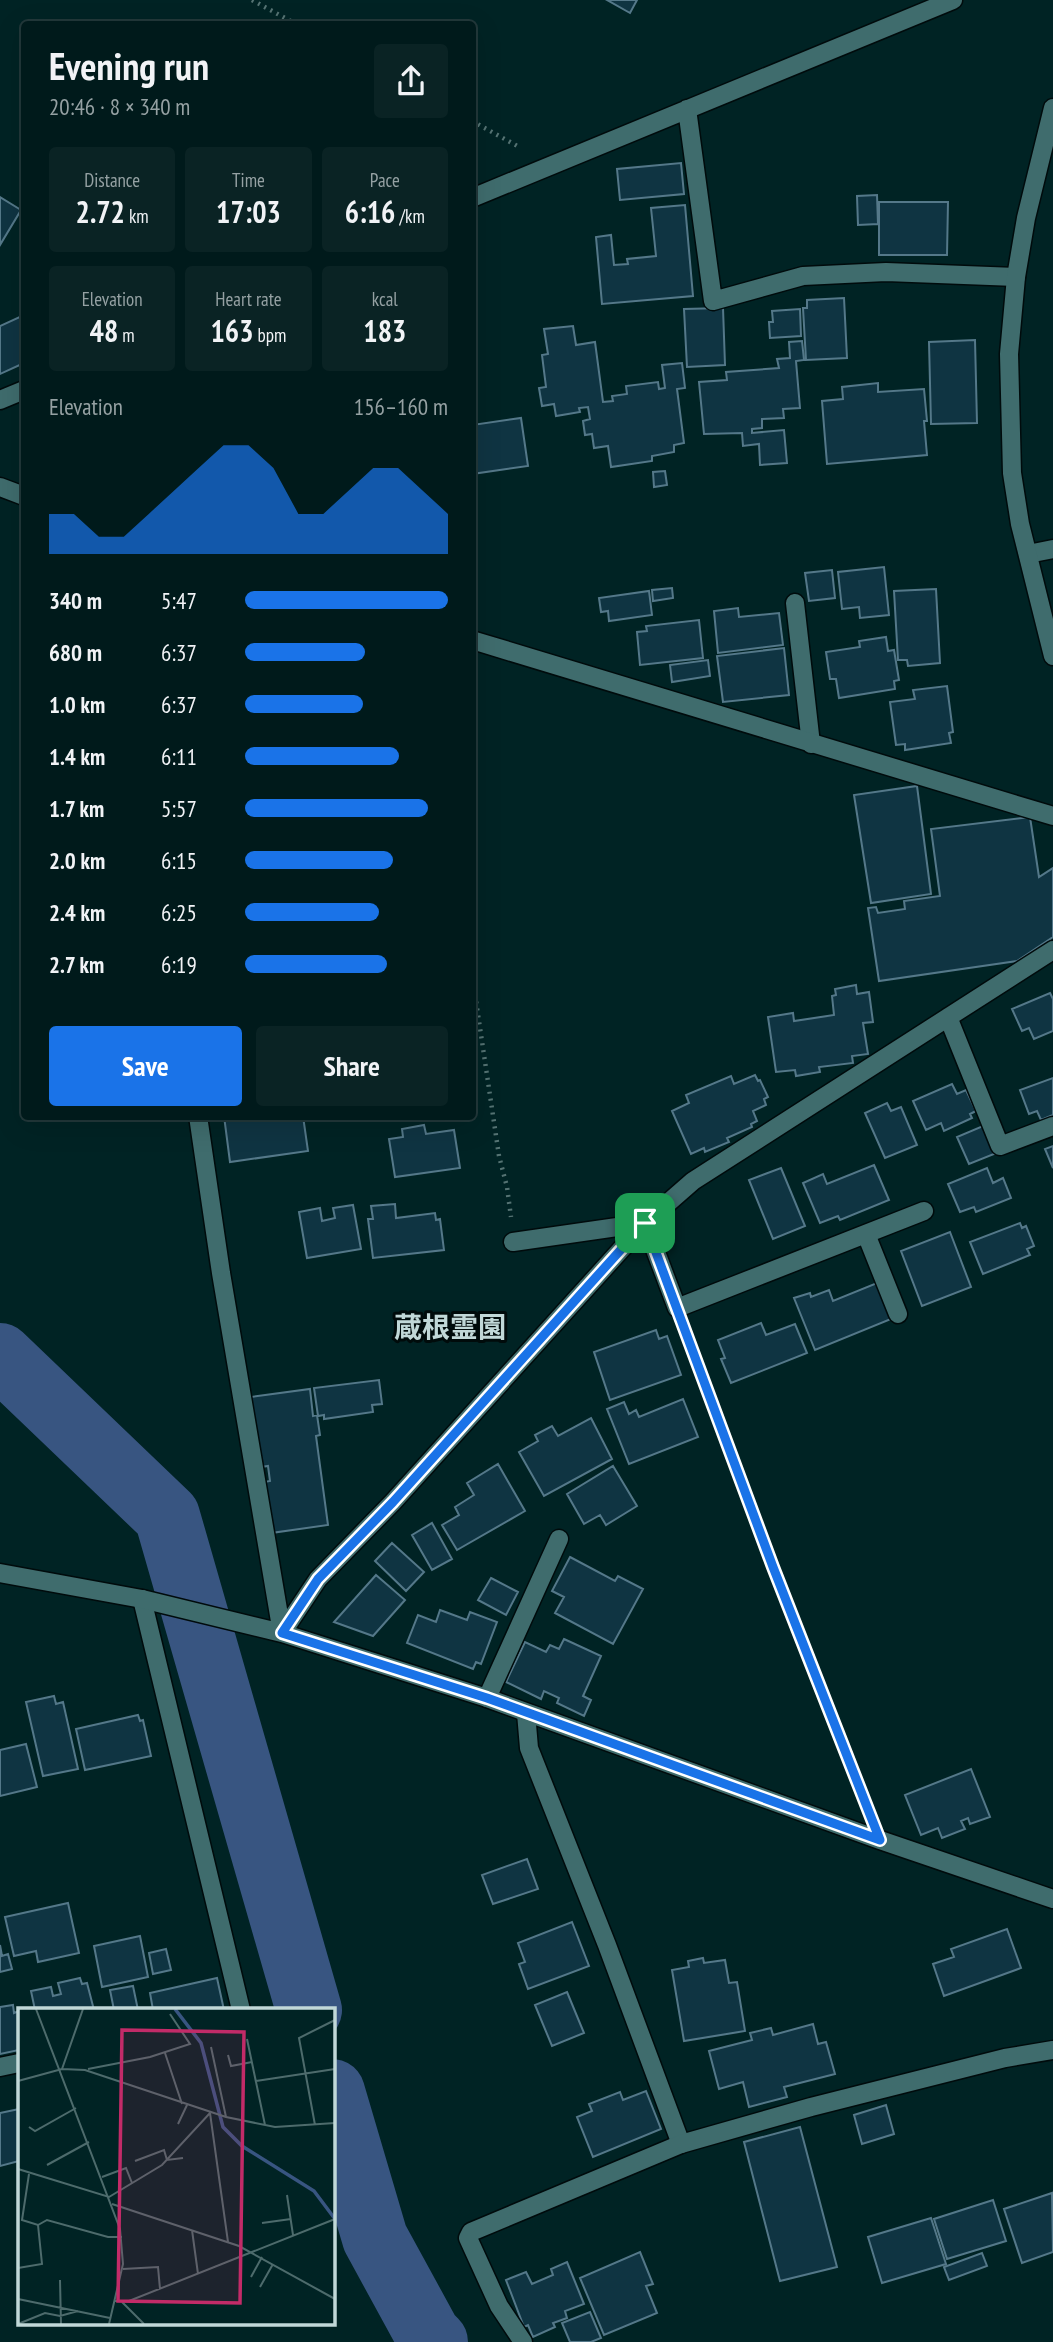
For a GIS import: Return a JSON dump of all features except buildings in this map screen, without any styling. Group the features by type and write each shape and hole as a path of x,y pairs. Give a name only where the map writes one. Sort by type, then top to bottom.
{"street":[{"path":"476,196 953,0"},
{"path":"1053,108 1026,218 1016,277 1009,354 1012,473 1020,524 1053,656"},
{"path":"687,109 713,301 803,276 886,272 1016,277"},
{"path":"0,400 21,391"},
{"path":"0,486 21,495"},
{"path":"1028,554 1053,550"},
{"path":"795,603 811,744"},
{"path":"476,640 1053,816"},
{"path":"282,1633 318,1579 393,1502 645,1223 692,1181 1053,950"},
{"path":"948,1017 1000,1146 1053,1126"},
{"path":"199,1120 221,1273 282,1633"},
{"path":"645,1223 677,1308 924,1211"},
{"path":"513,1242 645,1223"},
{"path":"866,1234 898,1314"},
{"path":"487,1698 559,1539"},
{"path":"0,1573 142,1599 282,1633 487,1698 880,1840 1053,1899"},
{"path":"142,1599 241,2008"},
{"path":"526,1713 529,1748 607,1945 681,2144"},
{"path":"523,2342 499,2306 468,2238 471,2232 681,2144 811,2107 1005,2058 1053,2050"},
{"path":"0,2067 18,2063"}],"path":[{"path":"252,0 290,21"},
{"path":"476,123 551,164"},
{"path":"476,1001 499,1156 508,1187 513,1242"},
{"path":"677,1308 773,1567 880,1840"}],"waterway":[{"path":"0,1356 167,1516 308,2008"},
{"path":"334,2099 375,2238 428,2335 435,2342"}],"district":[{"name":"蔵根霊園","path":"450,1326"}],"route":[{"path":"645,1223 773,1567 880,1840 487,1698 282,1633 318,1579 393,1502 645,1223"}]}
